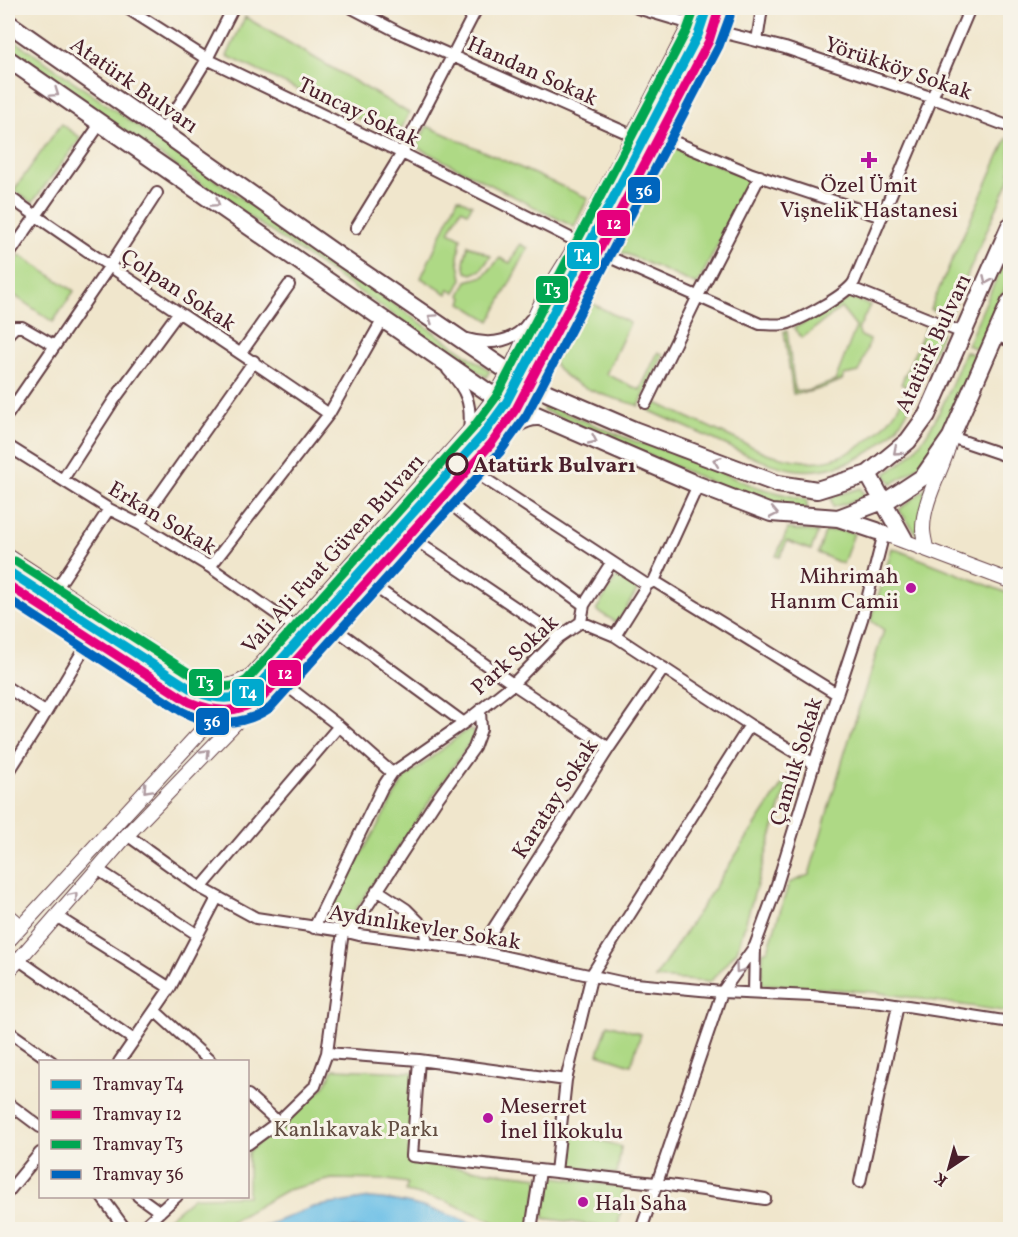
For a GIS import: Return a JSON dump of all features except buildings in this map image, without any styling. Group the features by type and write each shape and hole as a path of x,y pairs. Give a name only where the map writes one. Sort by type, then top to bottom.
{"main road":[{"path":"585,246 634,136 690,24 694,8"},
{"path":"585,246 651,132 694,51 710,8"},
{"name":"Atatürk Bulvarı","path":"8,23 339,256 509,372 634,430 778,484 817,490 868,474 908,441 927,415 1011,226"},
{"path":"8,59 495,398 698,485 771,513 838,518 904,539 1011,581"},
{"name":"Vali Ali Fuat Güven Bulvarı","path":"8,941 221,718 226,703 468,432 495,398 544,297 585,246"},
{"name":"Vali Ali Fuat Güven Bulvarı","path":"8,972 127,835 278,679 364,579 480,458 516,407 564,303 585,246"},
{"path":"838,518 891,498 923,477 951,437 1003,338 1011,302"},
{"path":"926,548 923,528 928,504 951,437"},
{"path":"868,474 904,539"},
{"path":"817,490 820,518"},
{"path":"8,556 196,680 217,687 233,686 250,676"},
{"path":"8,578 94,632 221,718 241,716"},
{"path":"208,684 223,697 226,703"},
{"path":"221,718 222,736"},
{"path":"8,915 21,926"}],"street":[{"name":"Tuncay Sokak","path":"127,8 207,59 402,153 585,246 760,324 788,323 851,288"},
{"path":"163,131 207,59 234,8"},
{"name":"Handan Sokak","path":"352,8 400,33 634,136"},
{"path":"356,228 402,153 451,54 477,8"},
{"name":"Yörükköy Sokak","path":"637,8 704,28 757,40 933,98 1011,127"},
{"path":"757,40 762,8"},
{"path":"963,333 851,288 970,8"},
{"path":"8,256 100,124"},
{"path":"651,132 760,176 882,217"},
{"path":"646,403 760,176"},
{"path":"8,414 110,267 157,193"},
{"name":"Çolpan Sokak","path":"8,196 177,313 241,353 329,414"},
{"path":"241,353 289,285"},
{"path":"461,338 486,343 516,335 526,326 544,297"},
{"path":"63,479 114,400 177,313"},
{"path":"210,567 329,414 383,319"},
{"path":"8,334 15,327 22,327 55,346"},
{"path":"431,352 454,376 466,393 470,406 468,432"},
{"path":"140,524 254,362"},
{"path":"480,458 513,429 538,419 564,426"},
{"path":"951,437 1011,457"},
{"name":"Erkan Sokak","path":"8,446 109,509 140,524 210,567 295,627"},
{"path":"470,469 611,562 651,583 837,694"},
{"path":"615,636 651,583 698,485"},
{"path":"443,498 584,605"},
{"path":"57,588 109,509"},
{"name":"Çamlık Sokak","path":"641,1230 722,992 755,946 779,880 814,764 862,619 881,532"},
{"path":"407,534 559,637"},
{"path":"581,622 584,605 611,562"},
{"path":"364,579 513,684 609,748"},
{"path":"326,622 464,723"},
{"name":"Park Sokak","path":"314,928 382,788 392,773 480,711 513,684 559,637 581,622 615,636 750,725 814,764"},
{"path":"8,773 94,632"},
{"name":"Karatay Sokak","path":"479,951 663,668"},
{"path":"278,679 339,726 392,773"},
{"path":"8,688 45,712"},
{"path":"249,1143 278,1122 315,1086 327,1053 347,932 474,748 481,729 480,711"},
{"path":"556,1172 566,1080 592,974 750,725"},
{"path":"201,888 339,726"},
{"name":"Aydınlıkevler Sokak","path":"127,835 201,888 256,918 479,951 625,983 722,992 812,996 898,1005 1011,1022"},
{"path":"97,869 198,935"},
{"path":"377,890 406,909 424,927 427,944"},
{"path":"121,1060 170,988 217,898"},
{"path":"56,916 170,988"},
{"path":"754,992 755,946"},
{"path":"19,960 134,1040"},
{"path":"860,1182 898,1005"},
{"path":"155,1011 209,1060"},
{"path":"8,1031 49,1060"},
{"path":"327,1053 419,1060 566,1080"},
{"path":"419,1060 412,1156 765,1199"},
{"path":"249,1096 278,1122"},
{"path":"8,1103 39,1126"},
{"path":"8,1192 39,1154"},
{"path":"531,1230 540,1171"},
{"path":"101,1198 126,1230"},
{"path":"139,1198 159,1212"},
{"path":"140,1230 176,1198"}],"green space":[{"path":"245,17 409,113 397,137 227,56"},
{"path":"8,36 490,371 486,377 8,50"},
{"path":"61,124 81,138 32,203 14,190"},
{"path":"427,126 588,198 574,227 416,147"},
{"path":"1007,138 1010,140 1010,178 949,317 930,309"},
{"path":"661,142 752,179 697,285 601,243"},
{"path":"458,198 472,205 468,212 461,209 449,232 461,238 458,258 462,279 455,293 449,289 447,294 421,278"},
{"path":"520,244 528,248 490,321 461,303 463,298 460,295 467,281 484,276 500,258 510,263"},
{"path":"468,245 491,256 481,270 472,274 466,272 464,262"},
{"path":"1010,248 1010,276 979,350 967,345"},
{"path":"20,255 74,291 53,322 8,291 8,273"},
{"path":"574,294 630,323 606,374 640,390 658,352 663,355 639,406 585,388 572,381 553,362 548,349"},
{"path":"850,298 870,305 858,330 861,336 870,340 859,372 844,375 842,380 824,388 793,394 784,331 787,331 795,391 807,391 835,381 856,327 841,308 802,338 794,328"},
{"path":"926,327 942,333 917,391 901,384"},
{"path":"965,351 977,356 938,441 919,465 892,484 885,474 908,457 928,431"},
{"path":"905,393 915,397 900,423 887,438 864,455 824,469 806,470 771,464 648,410 652,401 766,453 800,461 821,461 847,453 872,437 891,417"},
{"path":"545,405 634,441 671,452 756,487 807,500 807,509 789,509 753,500 543,410"},
{"path":"929,486 920,538 899,510"},
{"path":"861,488 865,498 833,507 831,497"},
{"path":"788,529 818,532 811,550 787,541 780,557 776,556"},
{"path":"836,530 854,533 843,564 818,553 825,532"},
{"path":"892,548 1010,594 1010,1012 874,992 761,984 763,952 768,950 789,883 809,875 884,630 871,621"},
{"path":"617,576 638,589 617,623 596,610"},
{"path":"471,729 474,732 472,739 348,921 334,913 334,903 404,779"},
{"path":"791,771 737,951 710,982 655,978"},
{"path":"608,1024 641,1034 631,1065 598,1054"},
{"name":"Kanlıkavak Parkı","path":"334,1069 414,1072 408,1162 539,1177 531,1229 510,1229 446,1201 406,1192 407,1183 388,1180 332,1179 287,1190 218,1229 154,1230 193,1198 249,1198 249,1151 324,1087"},
{"path":"572,1130 621,1147 617,1174 567,1165"},
{"name":"Halı Saha","path":"549,1176 624,1187 618,1229 543,1218"}],"water":[{"path":"370,1198 429,1208 485,1229 257,1229 313,1207"}],"tram line":[{"name":"T3","path":"15,561 200,680 224,686 235,685 247,680 473,428 496,397 687,30 695,8"},
{"name":"T4","path":"8,571 194,691 217,698 232,698 255,689 482,436 506,403 698,35 707,8"},
{"name":"12","path":"8,585 189,702 208,708 227,710 244,707 262,698 491,444 516,409 709,41 718,12"},
{"name":"36","path":"8,599 192,716 215,722 237,722 270,708 500,452 526,416 719,46 730,16"}],"place":[{"name":"Özel Ümit Vişnelik Hastanesi","path":"869,160"},
{"name":"Atatürk Bulvarı","path":"457,464"},
{"name":"Mihrimah Hanım Camii","path":"911,588"},
{"name":"Meserret İnel İlkokulu","path":"488,1118"},
{"name":"Halı Saha","path":"583,1202"}]}
